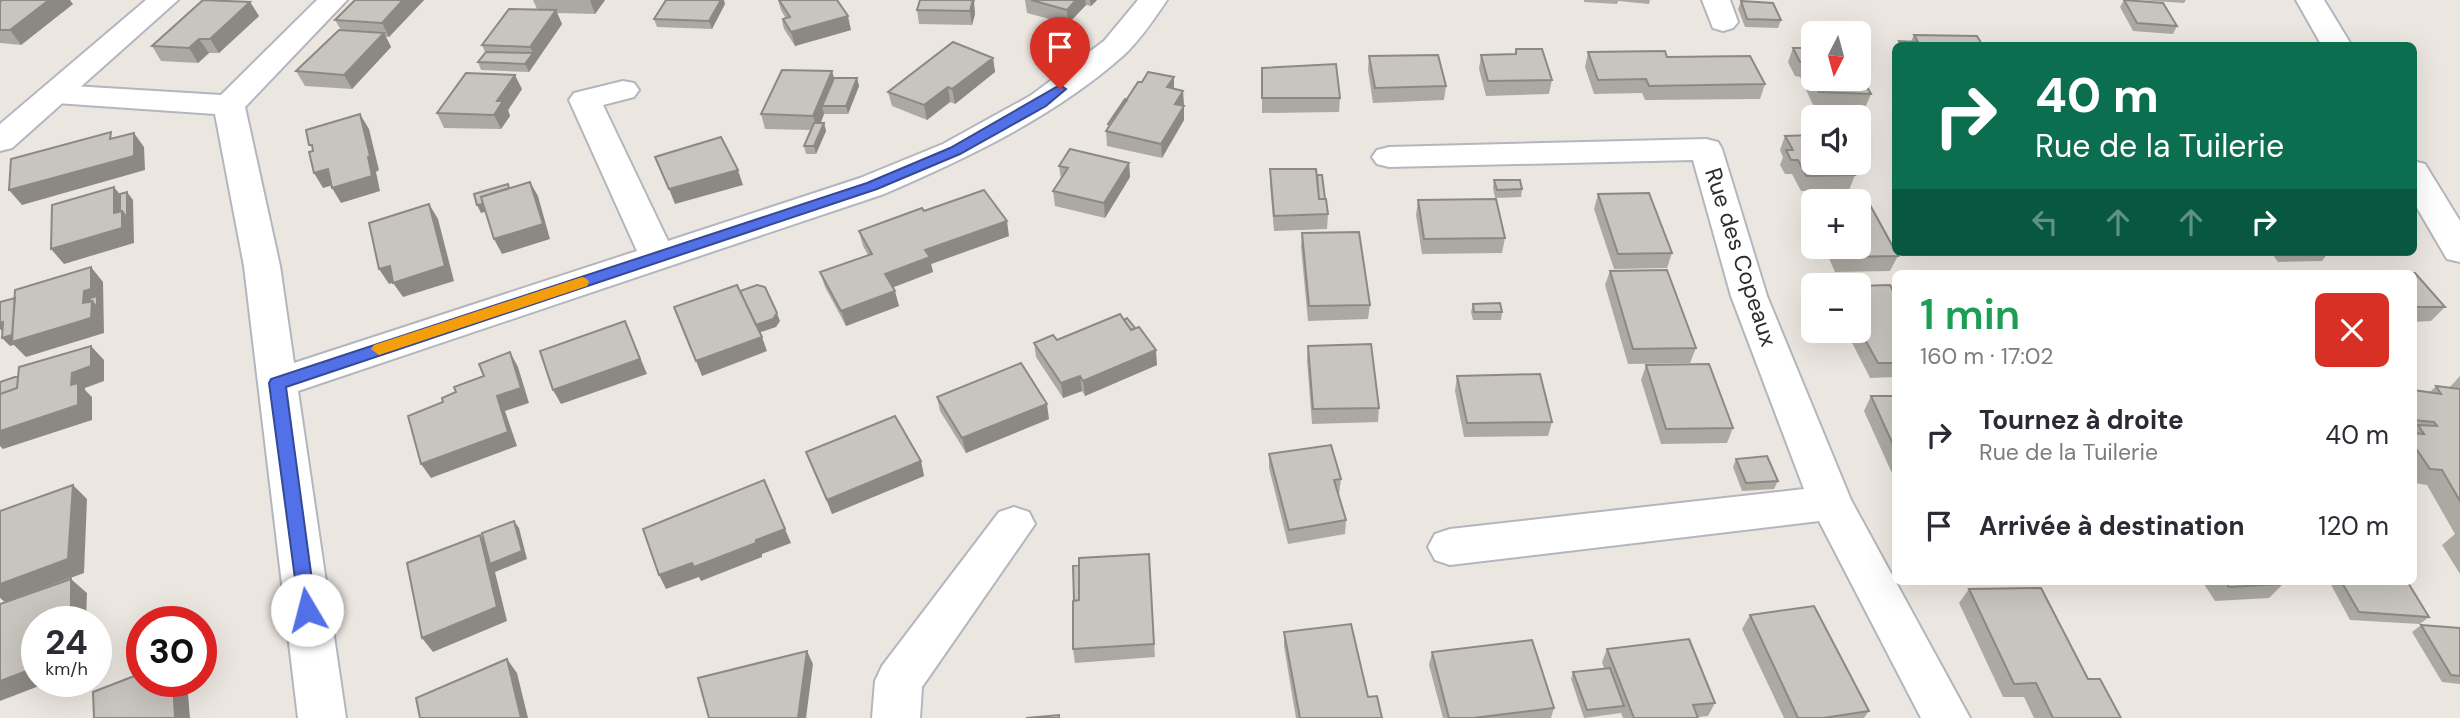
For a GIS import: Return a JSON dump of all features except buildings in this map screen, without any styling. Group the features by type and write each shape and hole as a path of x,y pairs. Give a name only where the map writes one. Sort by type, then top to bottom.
{"street":[{"path":"0,141 164,0"},
{"path":"56,93 229,105 333,0"},
{"path":"277,383 872,186 955,151 1041,103 1115,47 1153,0"},
{"path":"2310,0 2335,42"},
{"path":"623,90 585,100 658,257"},
{"path":"229,105 262,266 322,718"},
{"name":"Rue des Copeaux","path":"1389,157 1706,149 1749,296 1831,503 1947,718"},
{"path":"2417,179 2460,250"},
{"path":"1450,547 1831,503"},
{"path":"896,718 899,681 1014,524"}],"slow traffic":[{"path":"379,349 582,282"}],"route":[{"path":"307,610 277,383 872,186 955,151 1041,103 1060,89"}]}
